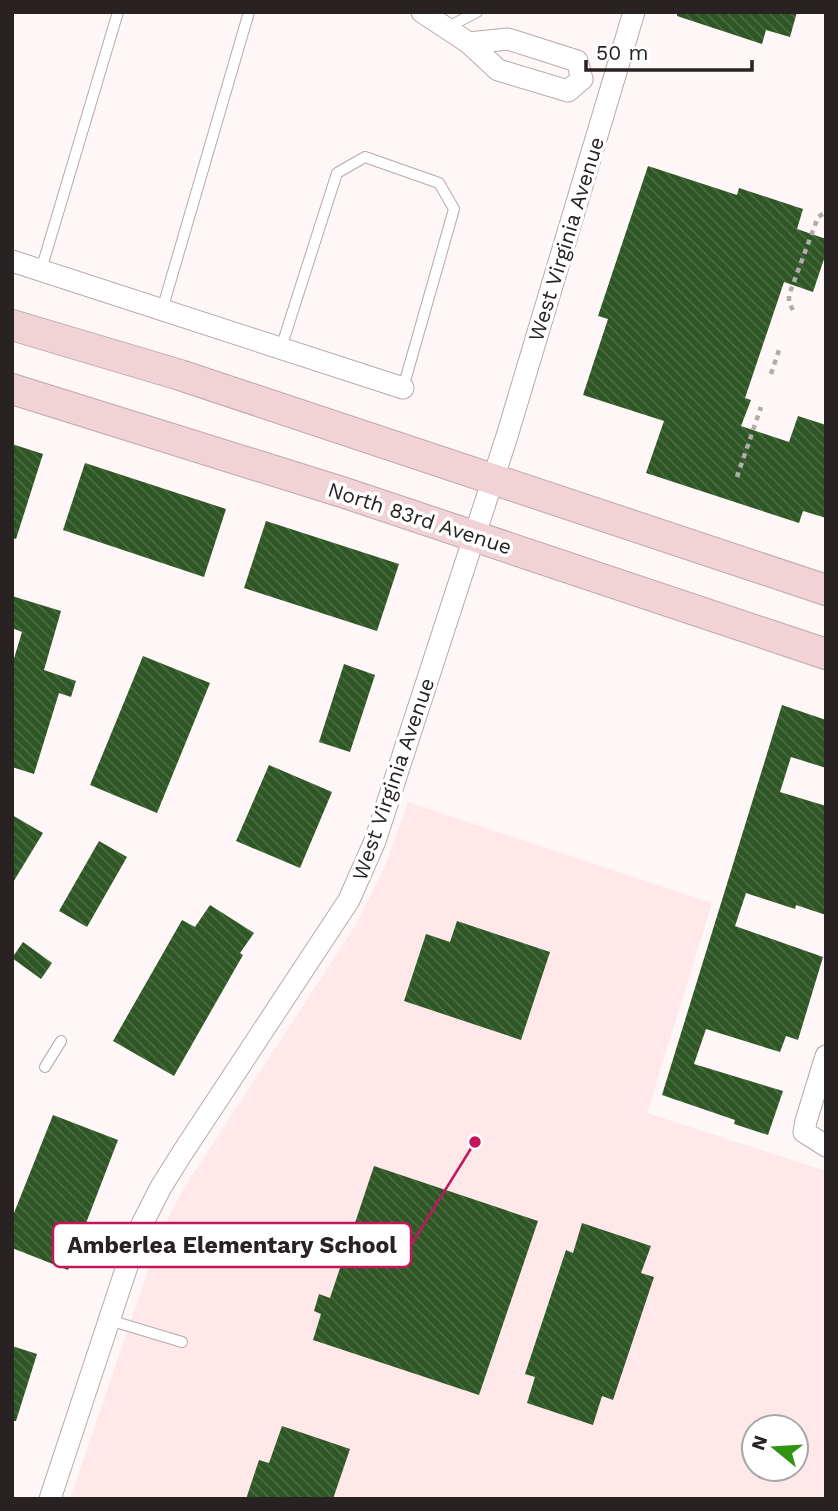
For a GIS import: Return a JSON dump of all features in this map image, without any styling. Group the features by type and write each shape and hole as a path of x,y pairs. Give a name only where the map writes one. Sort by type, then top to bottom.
{"main road":[{"path":"12,325 180,375 826,590"},
{"name":"North 83rd Avenue","path":"12,389 345,493 826,654"}],"street":[{"path":"422,12 469,43 498,70 568,91 582,79"},
{"name":"West Virginia Avenue","path":"50,1499 139,1230 161,1187 349,900 375,841 493,479 634,12"},
{"path":"469,43 508,39 577,61 582,79"},
{"path":"582,79 611,88"},
{"path":"12,261 403,388"},
{"path":"826,1056 804,1132 826,1146"}],"lane":[{"path":"41,270 118,12"},
{"path":"162,310 249,12"},
{"path":"446,28 477,12"},
{"path":"281,348 337,173 365,157 439,183 454,209 403,388"},
{"path":"45,1067 61,1041"},
{"path":"109,1320 182,1342"}],"path":[{"path":"793,310 789,295 818,217 826,212"},
{"path":"771,374 780,346"},
{"path":"737,477 761,407"}],"shaded area":[{"path":"408,802 712,903 647,1113 826,1171 826,1499 70,1499 162,1230 184,1188 357,923 385,867"}],"building":[{"path":"677,12 797,12 790,37 766,30 762,44 677,16"},
{"path":"648,166 737,195 739,188 803,209 797,229 826,239 826,253 813,292 784,282 745,398 751,400 741,426 789,442 798,416 826,425 826,518 803,511 799,523 646,473 664,421 583,395 608,319 598,316"},
{"path":"12,444 43,454 16,539 12,538"},
{"path":"85,463 226,509 204,577 63,530"},
{"path":"266,521 399,564 377,631 244,588"},
{"path":"12,596 61,611 44,670 76,681 71,697 59,693 34,774 12,767 12,665 22,632 12,628"},
{"path":"143,656 210,683 157,813 90,785"},
{"path":"344,664 375,675 350,752 319,742"},
{"path":"782,705 826,720 826,768 791,757 780,792 826,806 826,915 796,905 795,909 746,893 735,926 823,957 798,1040 786,1036 780,1052 706,1029 694,1064 783,1091 768,1135 734,1124 735,1120 662,1095"},
{"path":"269,765 332,792 300,868 236,841"},
{"path":"12,815 43,833 12,884"},
{"path":"99,841 127,857 87,927 59,911"},
{"path":"210,905 254,933 240,953 243,955 174,1076 113,1041 182,920 195,927"},
{"path":"457,921 550,952 521,1040 404,1001 426,934 450,942"},
{"path":"23,942 52,963 41,979 12,958"},
{"path":"53,1115 118,1140 68,1270 12,1248 12,1218"},
{"path":"374,1166 538,1221 479,1395 313,1340 321,1314 314,1311 319,1294 330,1298"},
{"path":"582,1223 651,1246 641,1273 654,1277 613,1400 602,1396 593,1425 527,1403 535,1377 525,1374 566,1250 573,1253"},
{"path":"12,1346 37,1354 16,1421 12,1421"},
{"path":"282,1426 350,1449 333,1499 246,1499 259,1460 269,1463"}],"place":[{"name":"Amberlea Elementary School","path":"475,1142"}]}
